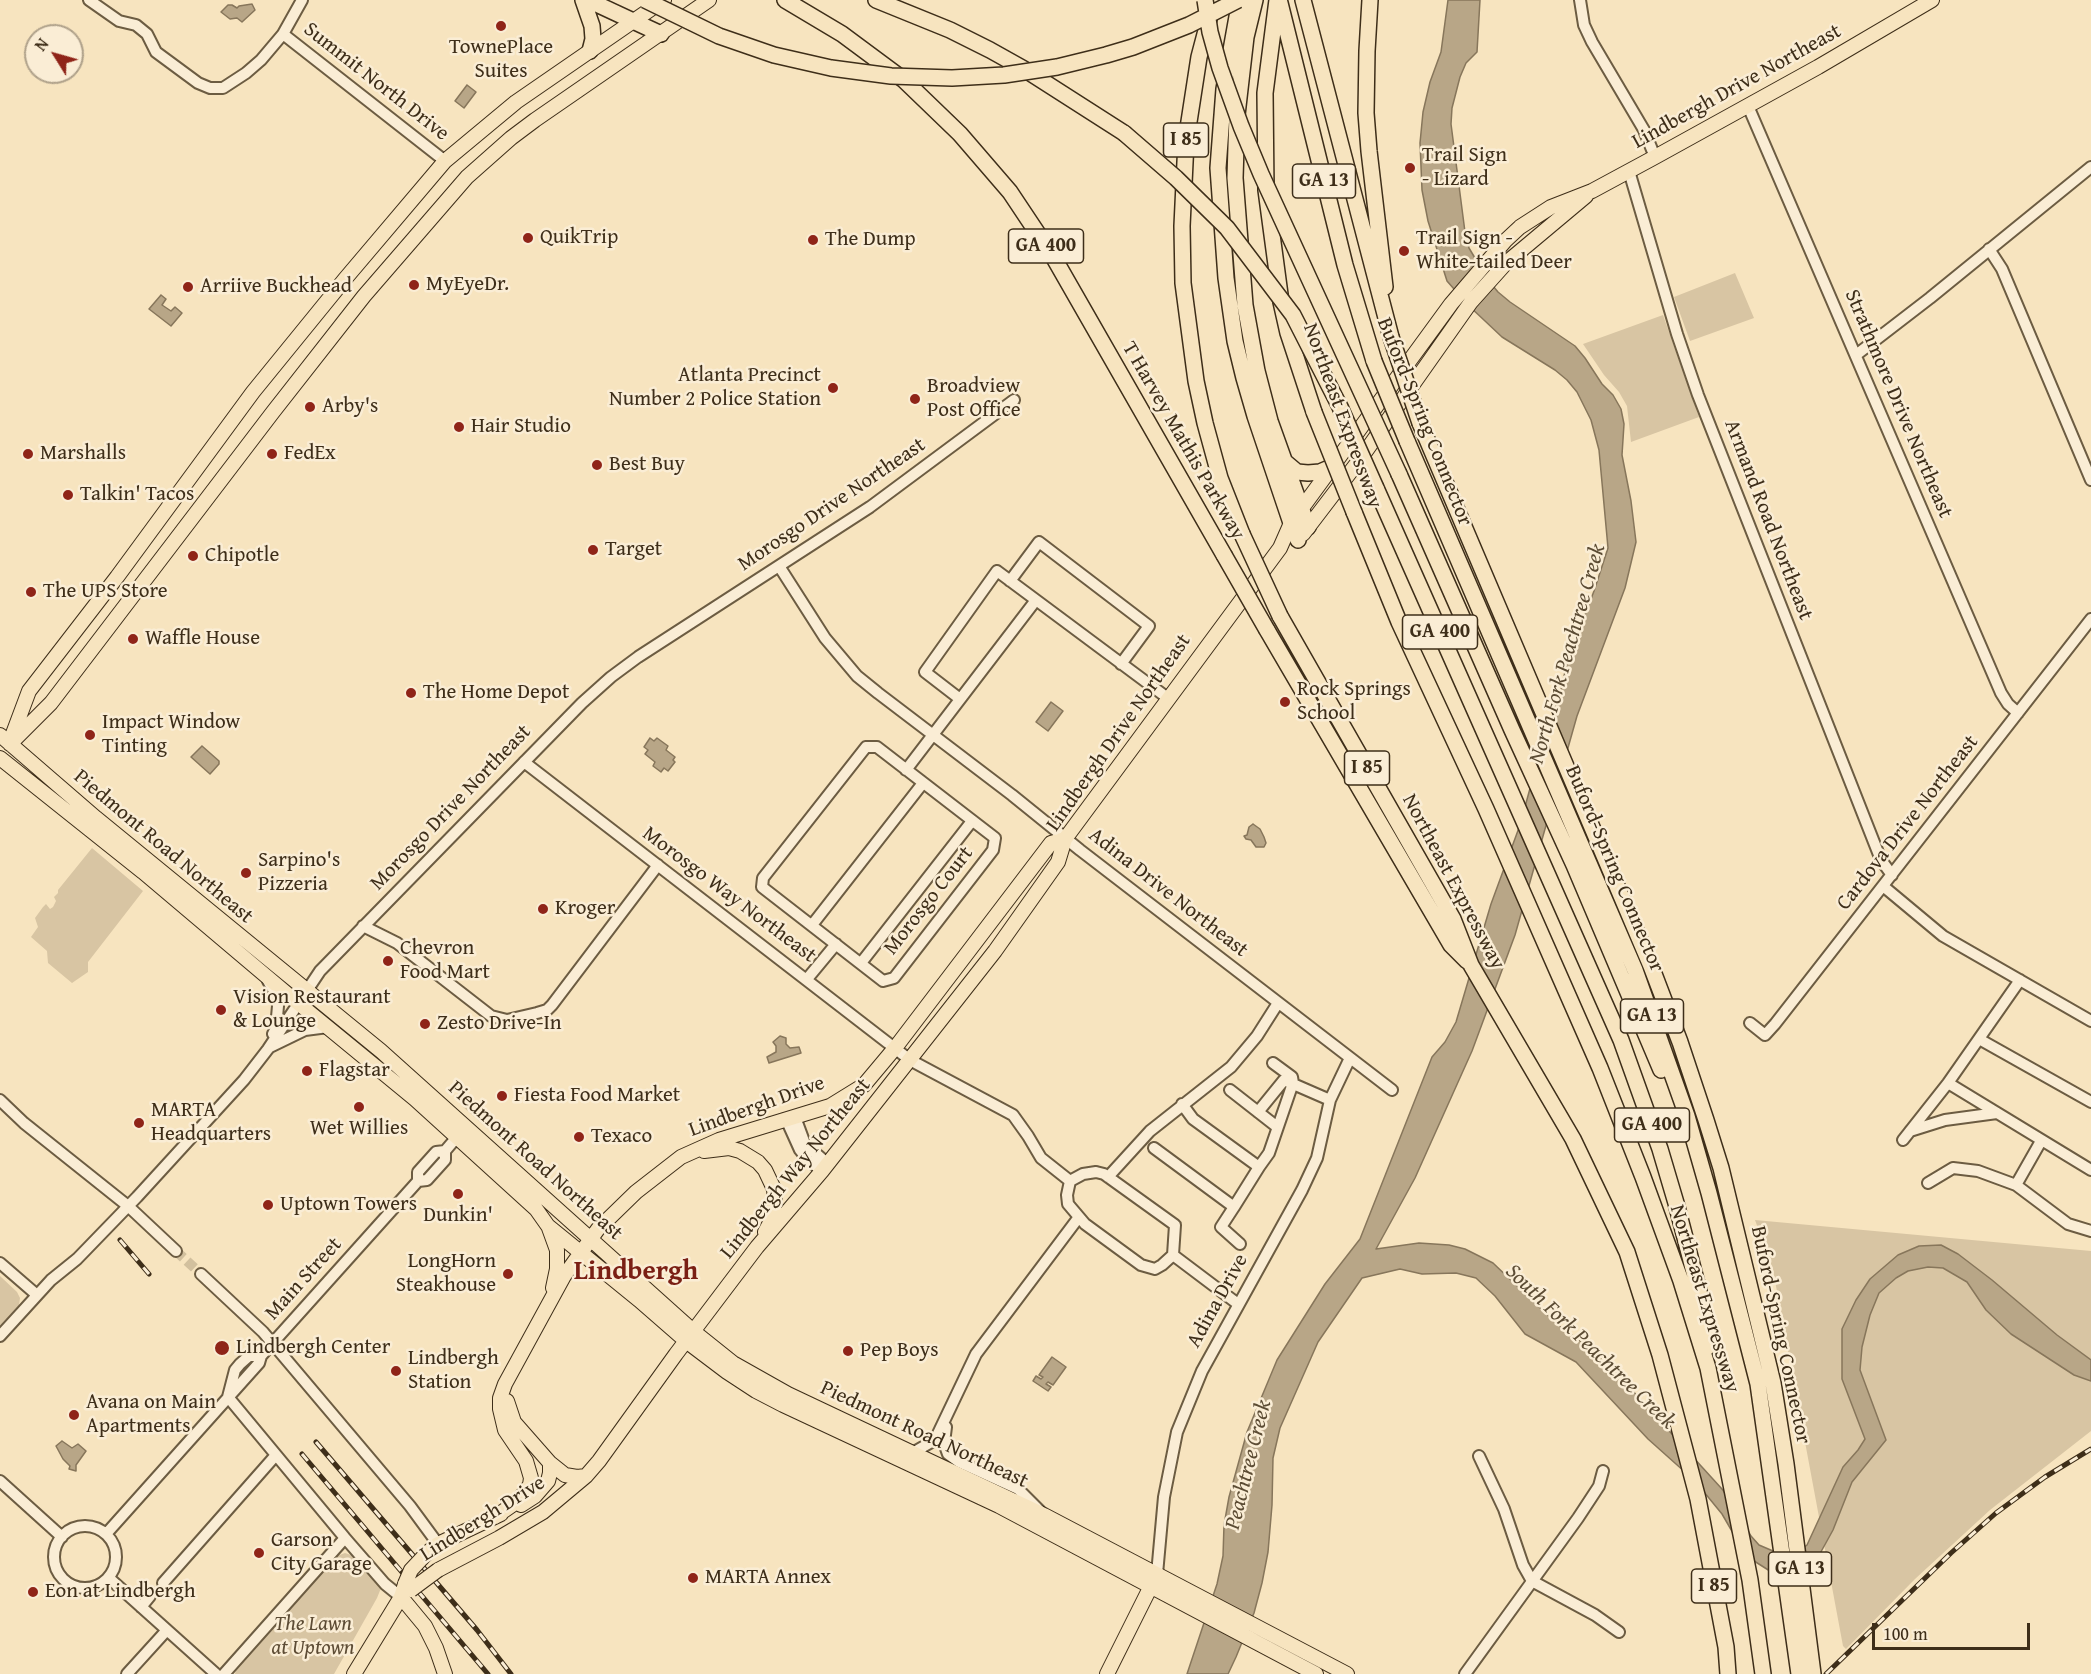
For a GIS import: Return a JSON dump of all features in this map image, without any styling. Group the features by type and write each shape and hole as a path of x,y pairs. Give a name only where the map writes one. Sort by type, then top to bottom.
{"highway":[{"path":"583,0 592,26 593,39 590,51"},
{"path":"588,0 661,34"},
{"path":"645,0 719,36 774,55 831,68 881,75 952,78 1004,75 1057,67 1106,55 1189,25 1239,0"},
{"name":"GA 400","path":"876,0 950,30 998,54 1124,133 1176,178 1227,228 1293,315 1313,350 1376,488 1621,1040 1660,1149 1707,1322 1708,1368"},
{"path":"1205,0 1210,32 1220,68 1261,174 1399,474 1574,865 1661,1069 1709,1193"},
{"name":"Northeast Expressway","path":"1214,0 1199,57 1186,141 1182,226 1184,283 1194,370 1220,478 1242,534 1280,616 1453,920 1472,965 1573,1139 1600,1191 1627,1252 1660,1355 1698,1499 1726,1647 1728,1674"},
{"path":"1239,0 1230,46 1218,168 1226,278 1244,378 1254,416 1290,523 1298,540"},
{"path":"1255,0 1240,76 1235,178 1245,305 1257,371 1270,420 1300,510 1308,527"},
{"name":"Northeast Expressway","path":"1278,0 1268,69 1264,135 1268,208 1281,302 1288,333 1314,412 1354,512 1400,622 1600,1068 1644,1177 1681,1281 1708,1368 1715,1401 1750,1580 1763,1674"},
{"name":"Buford-Spring Connector","path":"1278,0 1345,265 1374,361 1635,970 1688,1116 1758,1384 1798,1674"},
{"name":"Buford-Spring Connector","path":"1303,0 1391,337 1420,423 1651,966 1680,1042 1721,1168 1773,1383 1786,1464 1813,1674"},
{"path":"1370,0 1367,60 1369,151 1391,337"},
{"name":"T Harvey Mathis Parkway","path":"788,1 842,34 904,80 960,134 1010,192 1054,258 1451,945 1472,965"},
{"path":"1284,461 1297,472 1320,472 1334,466"}],"main road":[{"path":"5,739 28,691 117,577 253,392 445,161 495,118 664,0"},
{"path":"5,739 51,704 329,340 467,177 511,138 709,0"},
{"name":"Lindbergh Drive Northeast","path":"910,1060 1001,943 1058,862 1065,839 1280,548 1290,523 1451,304 1493,253 1520,227 1551,207 1592,191 1655,157 1932,0"},
{"name":"Lindbergh Drive Northeast","path":"1280,548 1298,540 1368,448 1471,302 1506,262 1592,191"},
{"name":"Piedmont Road Northeast","path":"5,739 88,812 406,1072 472,1135 591,1239 689,1336 761,1380 1044,1515 1179,1594 1291,1653 1347,1674"},
{"name":"Piedmont Road Northeast","path":"0,757 416,1099 536,1209 548,1226 580,1254 689,1336 756,1391 1154,1580"},
{"name":"Lindbergh Drive","path":"495,1517 518,1501 530,1485 531,1478 526,1461 505,1430 500,1409 504,1384 550,1299 591,1239 613,1213 636,1192 681,1157 719,1140 830,1106 864,1085 895,1048 1050,843 1065,839"},
{"name":"Lindbergh Way Northeast","path":"586,1476 757,1247 825,1168 910,1060"},
{"path":"681,1157 729,1148 749,1155 765,1170 774,1189 775,1201 772,1219 757,1247"},
{"path":"548,1226 554,1236 557,1250 557,1269 550,1299"},
{"path":"504,1384 509,1411 514,1422 550,1463 565,1475 586,1476"},
{"name":"Lindbergh Drive","path":"354,1674 406,1591 411,1570 438,1544 525,1502 541,1490 549,1478 550,1463"},
{"name":"Lindbergh Drive","path":"406,1591 438,1570 543,1512 586,1476"},
{"path":"1107,1674 1154,1580"},
{"path":"406,1591 436,1648 445,1674"},
{"name":"Piedmont Road Northeast","path":"1291,1653 1316,1674"}],"street":[{"name":"Summit North Drive","path":"89,0 119,21 136,25 147,34 156,52 198,83 210,88 223,88 246,74 283,34 302,0"},
{"path":"1580,0 1584,25 1592,42 1644,130 1655,157"},
{"name":"Summit North Drive","path":"283,34 445,161"},
{"name":"Strathmore Drive Northeast","path":"1748,106 2001,693 2018,713"},
{"path":"1856,355 2091,167"},
{"name":"Armand Road Northeast","path":"1629,171 1677,334 1698,395 1881,860 1892,874"},
{"path":"1989,249 2002,269 2091,480"},
{"name":"Morosgo Drive Northeast","path":"0,1336 37,1294 77,1259 219,1108 268,1049 320,971 582,703 611,677 870,507 1014,400"},
{"path":"1010,581 1039,542 1149,626 1121,664"},
{"name":"Adina Drive Northeast","path":"779,566 825,638 841,658 878,693 1392,1090"},
{"path":"960,699 925,672 997,571 1168,699"},
{"path":"906,770 1035,600"},
{"name":"Cardova Drive Northeast","path":"1750,1023 1765,1035 2091,618"},
{"path":"0,757 5,739"},
{"name":"Morosgo Court","path":"866,747 877,747 923,783 995,838 993,850 894,978 883,981 762,887 763,878 866,747"},
{"name":"Morosgo Way Northeast","path":"524,762 910,1060 1013,1115 1041,1158 1070,1181"},
{"path":"812,925 923,783"},
{"path":"861,963 972,820"},
{"path":"363,926 397,943 491,1016 507,1020 547,1010 552,1005 658,865"},
{"path":"1883,886 1943,936 2091,1021"},
{"path":"807,979 836,944"},
{"path":"264,974 277,996 278,1006 276,1028 268,1049"},
{"path":"1996,1113 1945,1120 1906,1136 1948,1083 2020,980"},
{"path":"1108,1177 1150,1131 1232,1067 1257,1036 1278,1003"},
{"path":"268,1049 305,1030 328,1027"},
{"path":"1978,1039 2091,1102"},
{"name":"Adina Drive","path":"1154,1580 1164,1497 1177,1432 1202,1371 1302,1190 1317,1158 1330,1100 1350,1058"},
{"path":"1240,1244 1221,1227 1269,1153 1276,1126 1293,1083 1292,1077 1273,1063"},
{"path":"1258,1112 1284,1080 1330,1100"},
{"path":"1948,1083 2091,1170"},
{"path":"1230,1090 1276,1126"},
{"path":"0,1101 128,1206 176,1251"},
{"path":"1182,1104 1193,1119 1259,1167"},
{"path":"791,1118 805,1144 825,1168"},
{"name":"Main Street","path":"228,1397 260,1363 261,1356 418,1181 418,1172 436,1152 445,1150 457,1137"},
{"path":"2016,1185 2041,1141"},
{"path":"1154,1148 1234,1207"},
{"path":"1928,1183 1953,1168 1978,1171 2016,1185 2068,1224 2091,1231"},
{"path":"1096,1172 1108,1177 1175,1225 1173,1255 1155,1269 1141,1265 1079,1217 1068,1204 1070,1181 1083,1174 1096,1172"},
{"path":"914,1452 935,1440 976,1354 1079,1217"},
{"path":"1173,1255 1238,1304"},
{"path":"0,1263 37,1294"},
{"path":"201,1274 273,1344 410,1506 438,1544"},
{"path":"106,1534 228,1397 386,1584 406,1591"},
{"path":"952,1407 943,1435 948,1454 959,1462 1018,1489 1044,1515"},
{"path":"163,1582 276,1455"},
{"path":"1479,1456 1504,1509 1522,1565 1532,1581 1595,1615 1619,1632"},
{"path":"1465,1674 1599,1486 1603,1471"},
{"path":"0,1481 62,1537"},
{"path":"88,1526 106,1534 112,1542 116,1560 109,1578 92,1588 73,1586 65,1581 55,1564 54,1554 62,1537 79,1527 88,1526"},
{"path":"224,1674 345,1538"},
{"path":"109,1578 216,1674"},
{"path":"141,1607 150,1596"},
{"path":"127,1674 167,1630"}],"green space":[{"path":"1735,273 1754,318 1690,341 1674,297"},
{"path":"1663,315 1699,417 1631,442 1627,406 1583,344"},
{"path":"92,848 143,891 88,962 88,972 72,983 48,963 47,951 31,937 38,927 35,918 46,904 50,909 53,907 56,901 54,897 58,890"},
{"path":"470,1096 495,1118 488,1129 462,1106"},
{"path":"1755,1220 2091,1251 2091,1431 1990,1510 1915,1579 1846,1649 1843,1646 1773,1270"},
{"path":"0,1276 17,1292 20,1298 19,1305 0,1326"},
{"name":"The Lawn at Uptown","path":"345,1553 354,1556 381,1588 334,1674 235,1674 237,1666 334,1557"}],"water":[{"name":"Peachtree Creek","path":"1448,0 1480,0 1477,52 1466,63 1460,77 1452,108 1451,124 1469,248 1498,292 1575,346 1621,409 1624,424 1622,455 1636,542 1625,588 1577,716 1515,935 1472,1051 1415,1178 1376,1249 1419,1243 1449,1245 1465,1249 1493,1263 1558,1325 1601,1356 1722,1489 1759,1545 1780,1554 1797,1553 1807,1545 1843,1467 1865,1439 1842,1379 1842,1329 1856,1300 1870,1279 1898,1255 1919,1246 1941,1245 1958,1254 2091,1360 2091,1381 2074,1375 2011,1334 1986,1310 1967,1282 1943,1268 1928,1267 1908,1271 1896,1278 1879,1293 1870,1315 1862,1347 1860,1370 1886,1440 1852,1482 1833,1530 1817,1559 1806,1569 1796,1574 1786,1575 1773,1573 1751,1559 1744,1552 1722,1514 1695,1481 1648,1439 1576,1362 1525,1334 1495,1296 1476,1278 1456,1273 1422,1274 1400,1269 1362,1278 1318,1342 1280,1428 1273,1458 1268,1552 1254,1613 1236,1657 1228,1674 1187,1674 1217,1584 1223,1556 1224,1525 1229,1497 1247,1432 1277,1360 1325,1284 1360,1239 1432,1057 1445,1042 1456,1022 1491,904 1520,825 1568,659 1608,548 1599,450 1591,420 1577,392 1555,370 1502,337 1468,305 1447,281 1428,221 1422,190 1420,143 1423,112 1430,82 1441,52"},
{"path":"252,4 255,10 242,22 237,18 230,19 221,12 228,5 237,8"},
{"path":"467,85 476,92 464,108 455,101"},
{"path":"161,295 166,299 162,305 171,311 175,307 182,313 171,326 149,309"},
{"path":"1051,702 1063,711 1048,731 1036,722"},
{"path":"650,738 654,741 657,738 668,746 666,750 675,757 673,760 675,762 668,771 664,768 661,772 653,766 655,762 645,754 648,750 644,747"},
{"path":"202,746 219,761 210,774 191,757"},
{"path":"1253,824 1260,829 1264,837 1266,843 1264,847 1256,847 1244,836"},
{"path":"780,1036 786,1038 786,1044 790,1048 799,1047 801,1053 769,1063 767,1057 776,1052 773,1042"},
{"path":"1052,1357 1066,1367 1053,1385 1048,1382 1046,1384 1051,1387 1048,1391 1033,1381 1036,1376 1041,1379 1043,1377 1039,1375"},
{"path":"62,1441 72,1448 78,1444 86,1451 76,1465 76,1471 69,1469 70,1466 56,1446"}],"tunnel":[{"path":"176,1251 201,1274"},
{"path":"150,1596 163,1583"}],"railway":[{"path":"120,1240 149,1274"},
{"path":"316,1442 477,1630 511,1674"},
{"path":"1826,1674 1951,1553 1996,1513 2045,1477 2091,1449"},
{"path":"302,1454 488,1674"}],"place":[{"name":"TownePlace Suites","path":"501,26"},
{"name":"Trail Sign - Lizard","path":"1410,168"},
{"name":"QuikTrip","path":"528,238"},
{"name":"The Dump","path":"813,240"},
{"name":"Trail Sign - White-tailed Deer","path":"1404,251"},
{"name":"MyEyeDr.","path":"414,285"},
{"name":"Arriive Buckhead","path":"188,287"},
{"name":"Atlanta Precinct Number 2 Police Station","path":"833,388"},
{"name":"Broadview Post Office","path":"915,399"},
{"name":"Arby's","path":"310,407"},
{"name":"Hair Studio","path":"459,427"},
{"name":"Marshalls","path":"28,454"},
{"name":"FedEx","path":"272,454"},
{"name":"Best Buy","path":"597,465"},
{"name":"Talkin' Tacos","path":"68,495"},
{"name":"Target","path":"593,550"},
{"name":"Chipotle","path":"193,556"},
{"name":"The UPS Store","path":"31,592"},
{"name":"Waffle House","path":"133,639"},
{"name":"The Home Depot","path":"411,693"},
{"name":"Rock Springs School","path":"1285,702"},
{"name":"Impact Window Tinting","path":"90,735"},
{"name":"Sarpino's Pizzeria","path":"246,873"},
{"name":"Kroger","path":"543,909"},
{"name":"Chevron Food Mart","path":"388,961"},
{"name":"Vision Restaurant & Lounge","path":"221,1010"},
{"name":"Zesto Drive-In","path":"425,1024"},
{"name":"Flagstar","path":"307,1071"},
{"name":"Fiesta Food Market","path":"502,1096"},
{"name":"Wet Willies","path":"359,1107"},
{"name":"MARTA Headquarters","path":"139,1123"},
{"name":"Texaco","path":"579,1137"},
{"name":"Dunkin'","path":"458,1194"},
{"name":"Uptown Towers","path":"268,1205"},
{"name":"LongHorn Steakhouse","path":"508,1274"},
{"name":"Lindbergh Center","path":"222,1348"},
{"name":"Pep Boys","path":"848,1351"},
{"name":"Lindbergh Station","path":"396,1371"},
{"name":"Avana on Main Apartments","path":"74,1415"},
{"name":"Garson City Garage","path":"259,1553"},
{"name":"MARTA Annex","path":"693,1578"},
{"name":"Eon at Lindbergh","path":"33,1592"}],"district":[{"name":"Lindbergh","path":"636,1272"}],"water label":[{"name":"North Fork Peachtree Creek","path":"1568,654"},
{"name":"South Fork Peachtree Creek","path":"1590,1347"}]}
